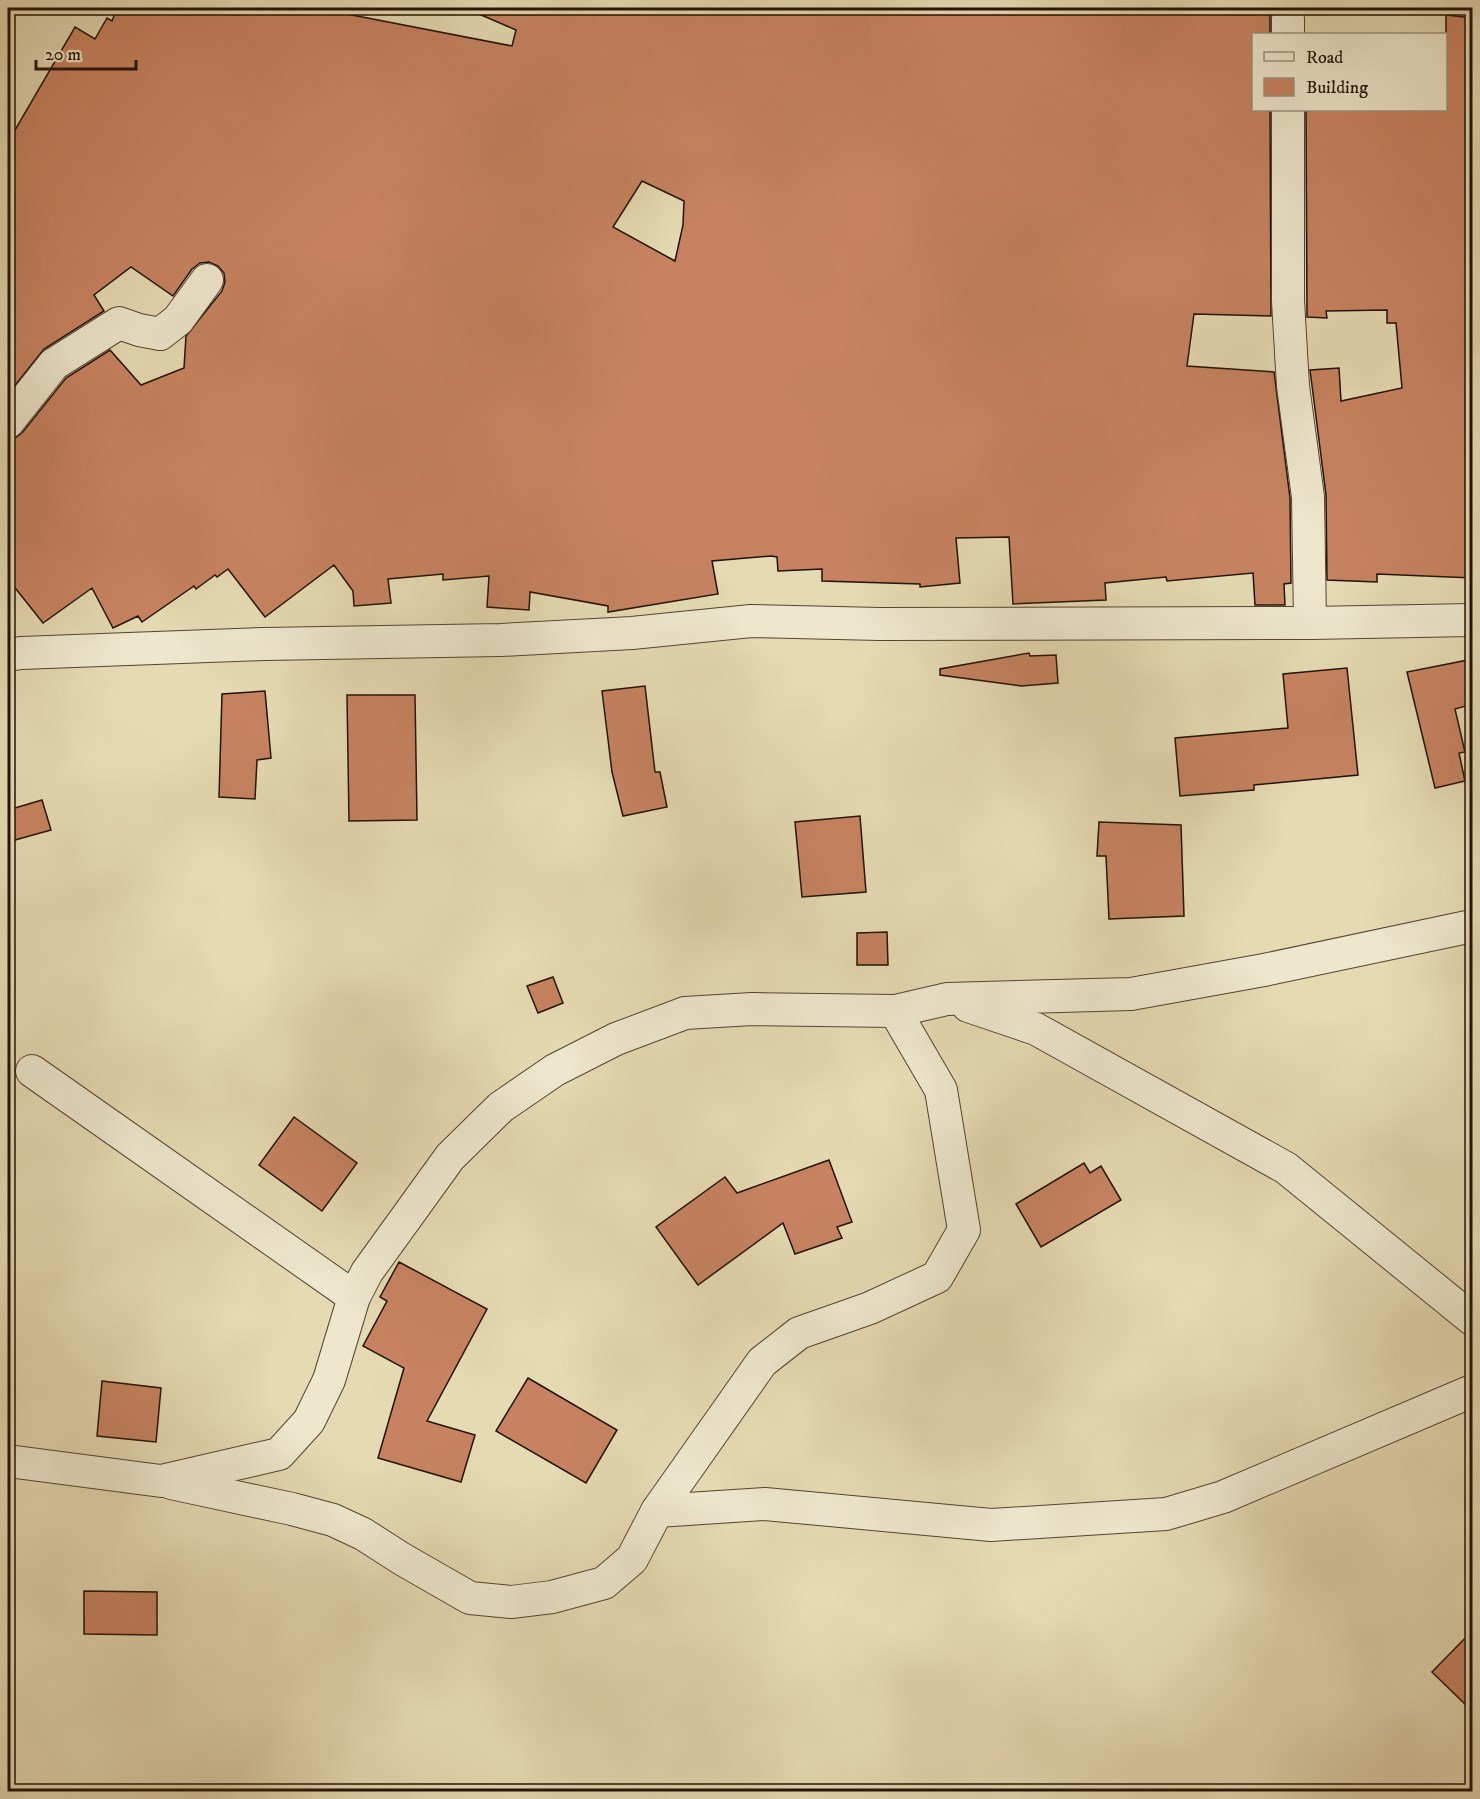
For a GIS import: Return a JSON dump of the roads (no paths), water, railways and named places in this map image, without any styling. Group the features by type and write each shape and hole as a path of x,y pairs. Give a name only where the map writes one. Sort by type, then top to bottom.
{"street":[{"path":"1288,111 1288,301 1293,386 1308,497 1310,623"},
{"path":"8,422 54,364 119,322 138,330 160,333 178,320 207,280"},
{"path":"8,655 264,644 501,640 632,633 751,621 880,624 1310,623 1473,620"},
{"path":"161,1481 279,1454 309,1421 329,1380 354,1297 367,1272 450,1157 501,1107 555,1070 616,1040 685,1013 752,1009 895,1011 947,999 1131,993 1264,970 1473,926"},
{"path":"947,999 1036,1029 1286,1168 1473,1319"},
{"path":"8,1461 161,1481 333,1520 363,1534 470,1598 511,1602 552,1597 604,1583 632,1559 657,1511 762,1362 799,1332 870,1308 937,1277 964,1230 940,1090 895,1011"},
{"path":"32,1071 354,1297"},
{"path":"657,1511 765,1504 991,1525 1166,1514 1223,1497 1473,1391"}]}
